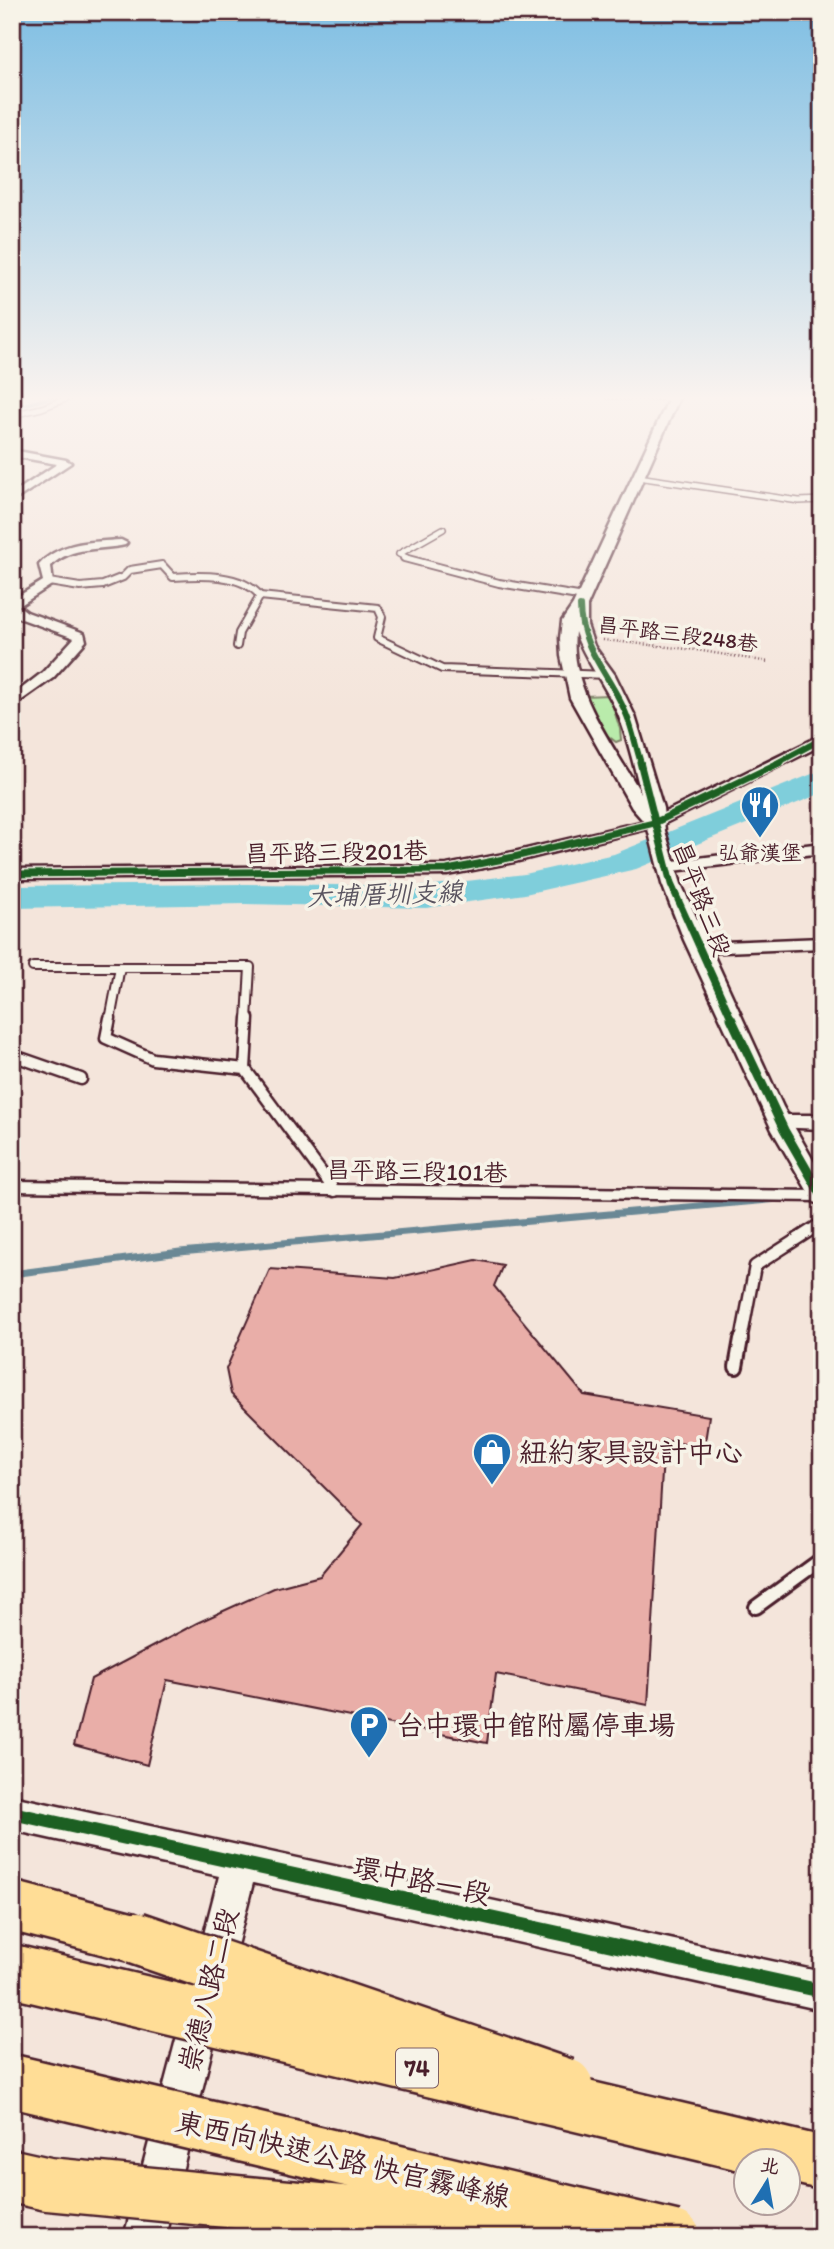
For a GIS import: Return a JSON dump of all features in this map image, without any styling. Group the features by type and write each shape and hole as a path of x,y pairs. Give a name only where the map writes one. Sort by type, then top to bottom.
{"highway":[{"name":"74","path":"12,1906 136,1938 746,2146"},
{"name":"74","path":"12,1972 822,2163"},
{"name":"東西向快速公路 快官霧峰線","path":"12,2081 674,2237"},
{"path":"12,2176 48,2184 604,2237"}],"street":[{"name":"昌平路三段","path":"627,501 582,601 569,621 568,656 578,698 589,720 641,808 654,823"},
{"path":"12,704 48,675 80,641 80,636 23,615 12,606 15,600 49,582 45,565 68,548 121,543"},
{"name":"昌平路三段","path":"582,601 580,625 584,638 607,675 627,716 654,808 654,823 665,867 699,948 780,1122 821,1196"},
{"name":"昌平路三段201巷","path":"12,874 447,870 514,857 654,823 793,756 822,739"},
{"path":"665,867 822,848"},
{"path":"699,948 822,943"},
{"path":"780,1122 822,1122"},
{"name":"環中路一段","path":"12,1814 822,1991"},
{"name":"崇德八路二段","path":"145,2237 240,1864"}],"lane":[{"path":"443,529 399,554 404,558 472,577 582,601"},
{"path":"49,582 73,587 100,585 124,578 130,570 162,565 173,577 207,575 253,587 260,596 378,608 382,617 377,638 442,669 607,675"},
{"path":"237,646 239,633 260,596"},
{"path":"33,967 250,967 245,1069 335,1191"},
{"path":"120,967 106,1038 153,1059 245,1069"},
{"path":"12,1055 81,1079"},
{"name":"昌平路三段101巷","path":"12,1186 821,1196"},
{"path":"736,1367 755,1266 822,1223"},
{"path":"756,1607 822,1559"}],"green space":[{"path":"609,695 620,729 621,740 616,742 600,730 584,696"}],"building":[{"name":"紐約家具設計中心","path":"476,1260 503,1265 494,1286 584,1395 709,1416 704,1448 664,1440 648,1705 496,1674 487,1743 167,1680 147,1765 74,1745 91,1679 197,1623 274,1588 320,1576 362,1525 231,1394 226,1369 270,1269 395,1278"}],"waterway":[{"name":"大埔厝圳支線","path":"12,897 246,894 426,897 525,884 624,862 822,779"},
{"path":"12,1274 180,1252 779,1199"}],"cycle path":[{"name":"昌平路三段248巷","path":"580,606 580,625 587,646 607,675 627,716 654,808 662,857 682,912 772,1107 822,1196"},
{"path":"12,874 447,870 514,857 654,823 793,756 822,739"},
{"path":"12,1813 822,1991"}],"place":[{"name":"弘爺漢堡","path":"760,839"},
{"name":"紐約家具設計中心","path":"492,1486"},
{"name":"台中環中館附屬停車場","path":"369,1759"}]}
